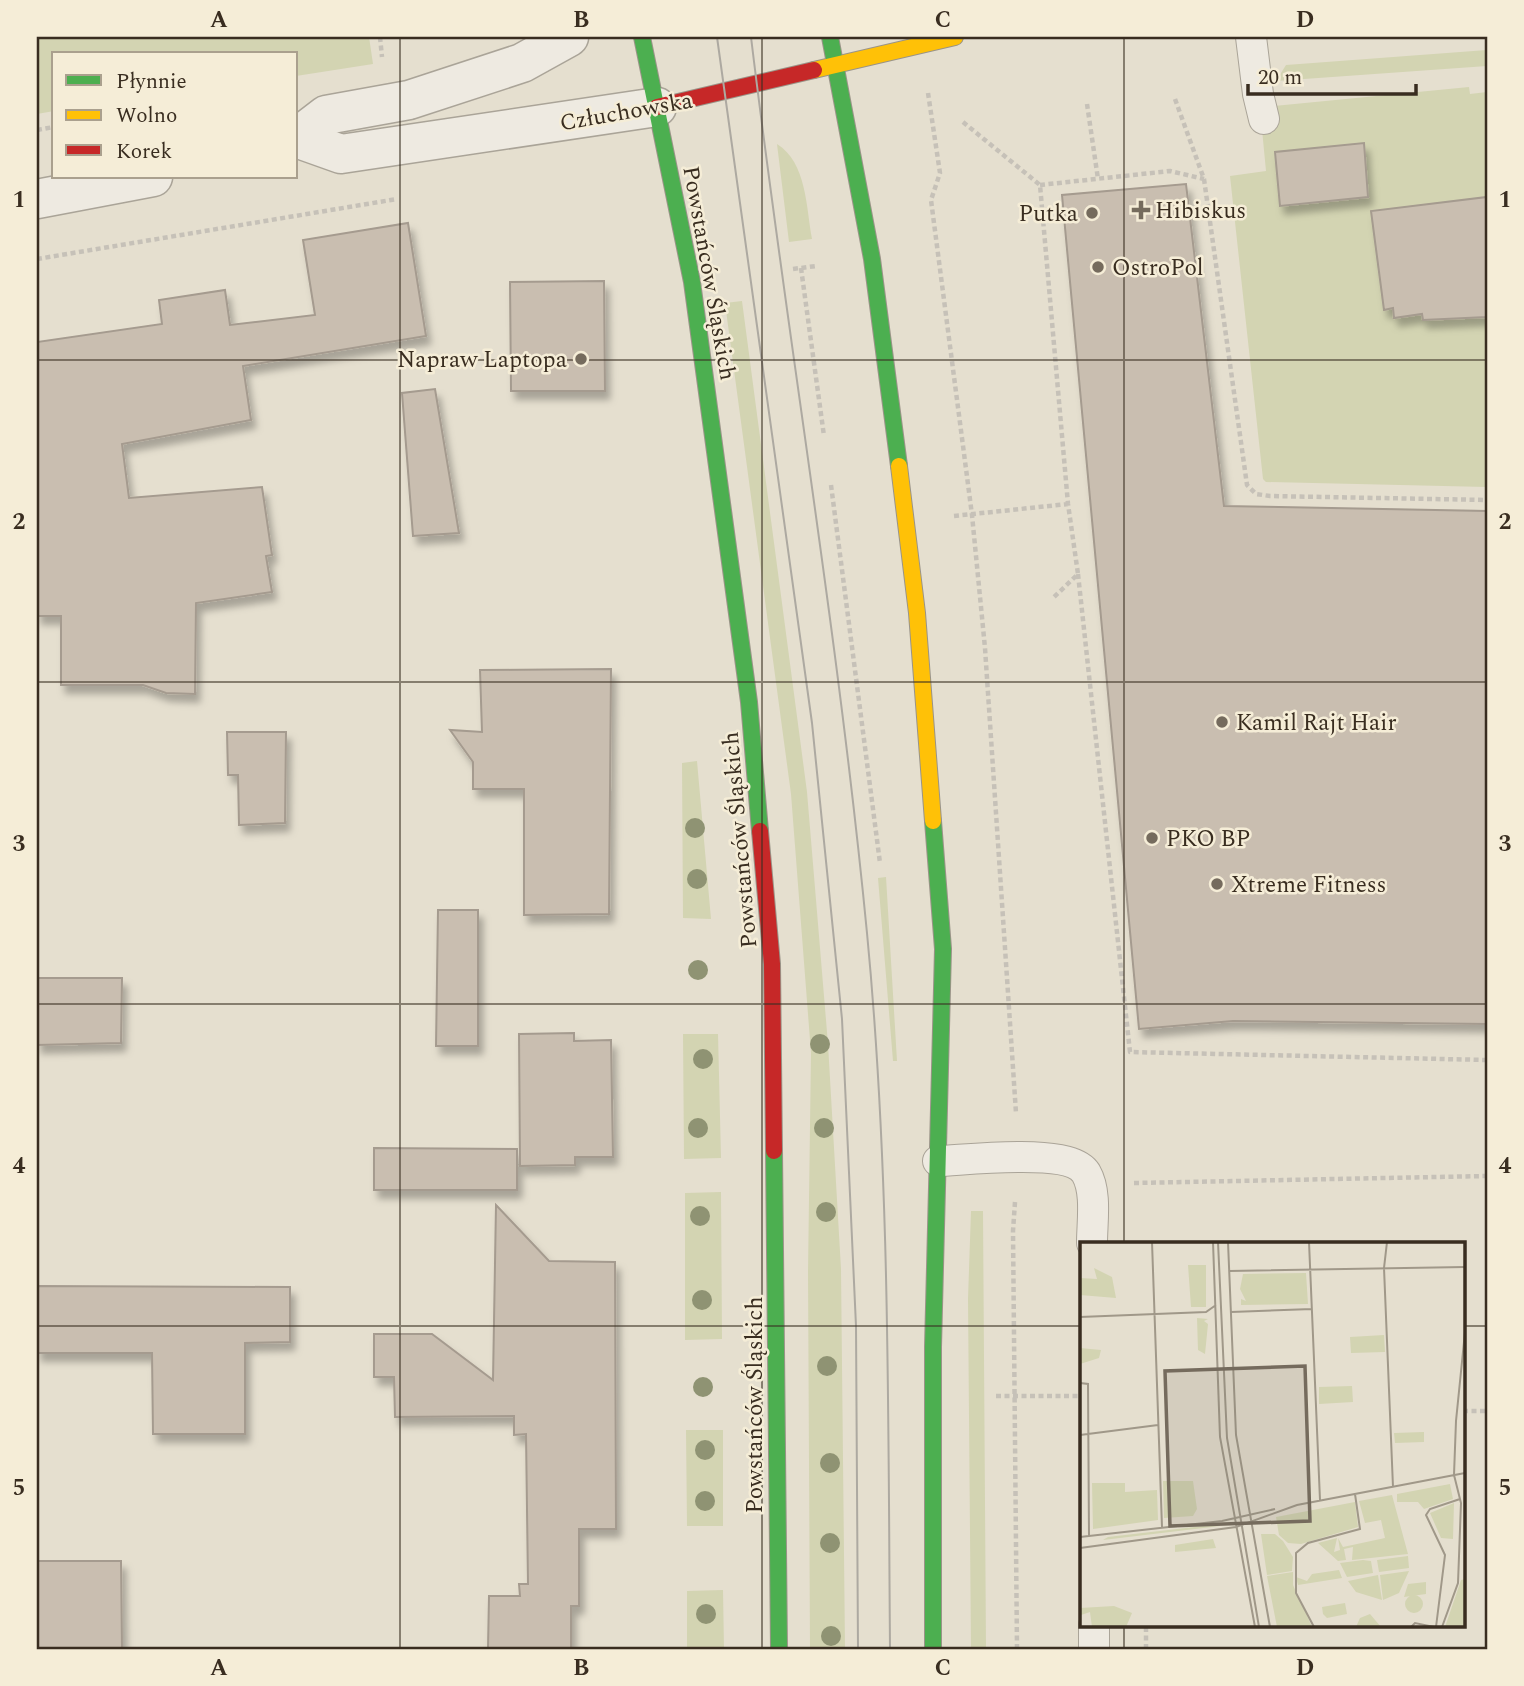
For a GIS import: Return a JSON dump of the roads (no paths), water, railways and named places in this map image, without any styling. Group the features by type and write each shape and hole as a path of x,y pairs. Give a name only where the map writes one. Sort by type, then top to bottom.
{"main road":[{"name":"Powstańców Śląskich","path":"642,37 692,282 749,702 772,964 779,1649"},
{"path":"830,37 872,258 917,613 943,949 933,1347 933,1649"},
{"name":"Człuchowska","path":"657,107 837,67 955,37"}],"street":[{"name":"Człuchowska","path":"298,136 326,115 409,100 522,63 569,37"},
{"name":"Człuchowska","path":"298,139 341,154 657,107"},
{"path":"37,199 148,178"}],"lane":[{"path":"1251,37 1264,119"},
{"path":"938,1161 1053,1158 1073,1162 1085,1171 1091,1185 1093,1242"},
{"path":"1094,1626 1094,1649"}],"tram line":[{"path":"717,37 812,723 842,1019 856,1326 858,1649"},
{"path":"751,37 842,708 875,1022 884,1201 890,1649"}],"place":[{"name":"Hibiskus","path":"1141,210"},
{"name":"Putka","path":"1092,213"},
{"name":"OstroPol","path":"1098,267"},
{"name":"Napraw Laptopa","path":"581,359"},
{"name":"Kamil Rajt Hair","path":"1222,722"},
{"name":"PKO BP","path":"1152,838"},
{"name":"Xtreme Fitness","path":"1217,884"}]}
